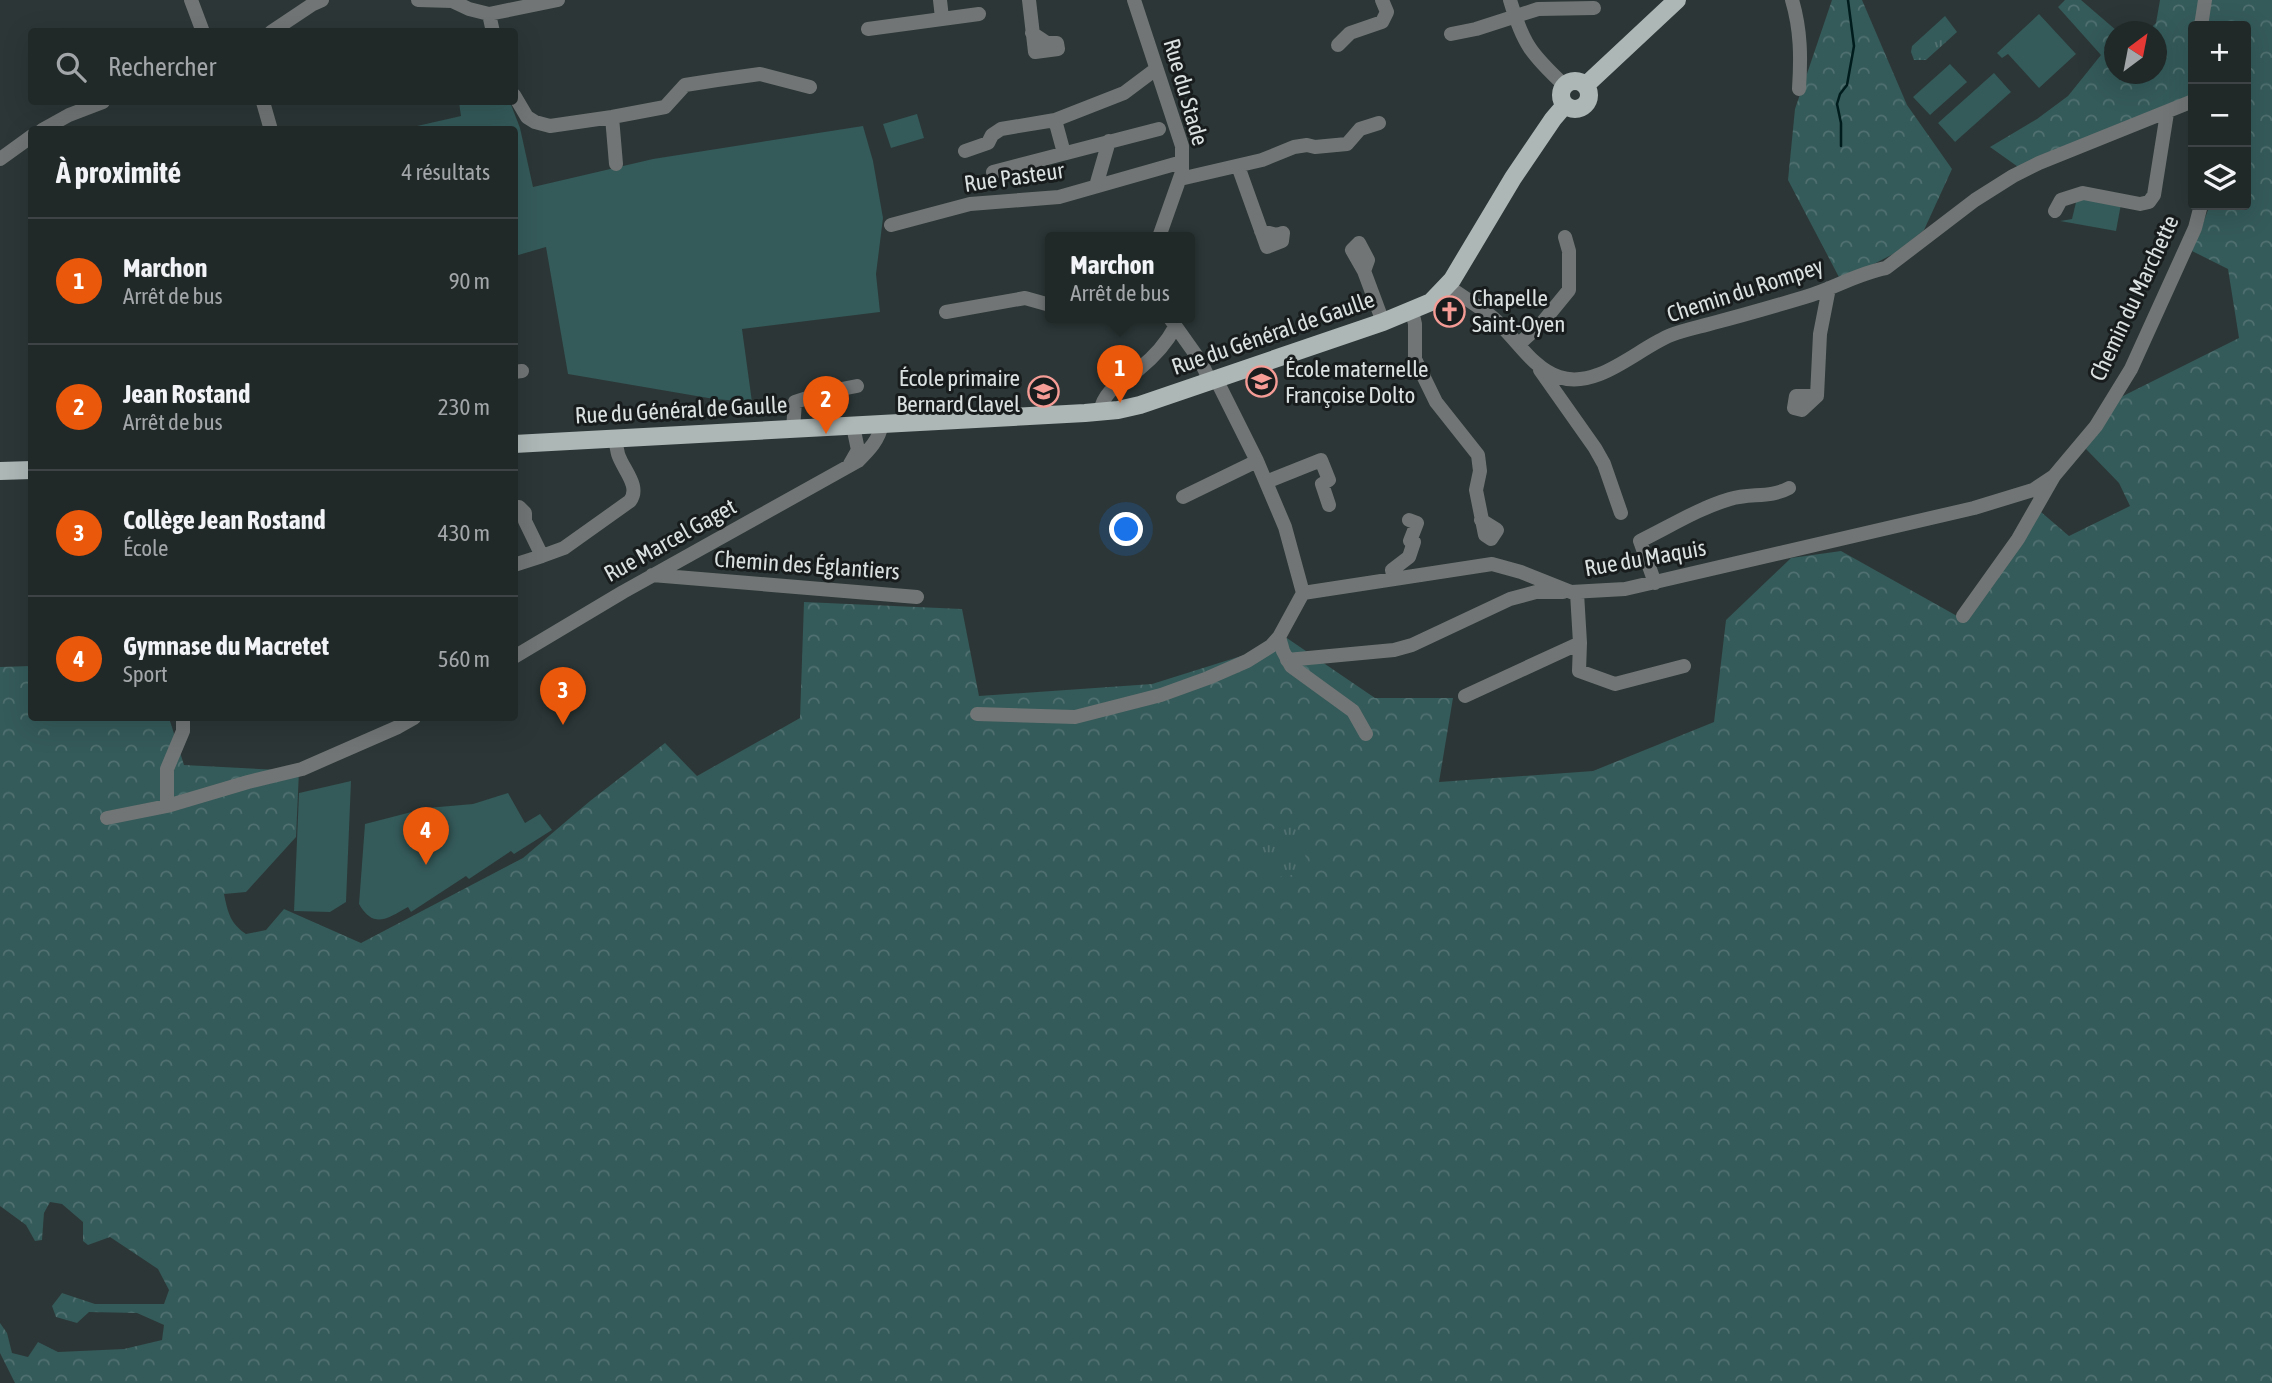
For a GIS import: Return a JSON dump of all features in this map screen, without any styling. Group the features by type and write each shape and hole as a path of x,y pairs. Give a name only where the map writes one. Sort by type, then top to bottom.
{"main road":[{"path":"1586,85 1677,0"},
{"path":"1572,80 1586,85 1589,97 1585,105 1578,109 1565,105 1561,98 1564,85 1572,80"},
{"name":"Rue du Général de Gaulle","path":"518,443 1100,412 1127,408 1383,322 1431,302 1448,286 1520,167 1565,105"},
{"path":"0,471 28,470"}],"street":[{"path":"191,0 202,28"},
{"path":"277,28 322,0"},
{"path":"418,0 453,1 488,14 558,0"},
{"path":"940,0 942,18"},
{"path":"1029,0 1032,33"},
{"name":"Rue du Stade","path":"1134,0 1182,146 1180,178 1161,232"},
{"path":"1338,45 1350,33 1382,22 1387,12 1382,0"},
{"path":"1510,0 1533,56 1564,85"},
{"path":"1792,0 1801,50 1799,89"},
{"path":"2203,21 2205,0"},
{"path":"1451,34 1538,9 1594,8"},
{"path":"488,14 492,28"},
{"path":"868,29 979,14"},
{"path":"965,150 988,144 992,135 1001,129 1055,120 1124,93 1156,69"},
{"path":"518,102 527,117 550,125 665,107 685,85 761,74 810,87"},
{"path":"2055,211 2061,200 2083,193 2140,204 2149,202 2154,195 2167,113 2188,104"},
{"path":"50,126 96,105"},
{"path":"264,105 270,126"},
{"name":"Chemin du Rompey","path":"1448,286 1488,314 1533,360 1556,376 1569,379 1590,377 1627,361 1670,335 1809,296 1873,270 1886,268 1975,200 2013,176 2039,163 2167,113"},
{"path":"612,117 616,164"},
{"path":"1055,120 1063,153"},
{"path":"1180,178 1262,160 1294,147 1348,144 1360,129 1379,123"},
{"path":"993,172 1159,128"},
{"path":"0,159 28,139"},
{"path":"1096,186 1109,141"},
{"name":"Rue Pasteur","path":"891,225 970,204 1059,197 1182,162"},
{"path":"1238,166 1261,231"},
{"name":"Chemin du Marchette","path":"2054,476 2096,426 2131,369 2190,239 2199,210"},
{"path":"1519,344 1542,323 1569,290 1569,251 1565,237"},
{"path":"1364,271 1383,322"},
{"path":"1817,397 1820,334 1829,288"},
{"path":"946,312 1025,298 1045,304"},
{"path":"1412,311 1415,324 1415,359 1436,402 1478,455 1480,471 1476,489 1481,520"},
{"path":"1100,412 1106,393 1147,362 1166,343 1172,323"},
{"path":"978,714 1074,717 1139,701 1197,682 1247,661 1271,646 1279,637 1303,593 1285,527 1258,461 1213,380 1173,323"},
{"path":"1533,360 1595,448 1604,464 1621,513"},
{"path":"793,429 795,402 825,392 857,386"},
{"name":"Rue Marcel Gaget","path":"518,655 652,575 849,465 869,450 880,434 882,424"},
{"path":"849,465 858,450 853,426"},
{"path":"518,564 564,548 630,501 634,495 634,487 619,456 614,438"},
{"path":"1266,482 1321,460 1329,480 1322,484 1329,505"},
{"path":"1183,497 1258,461"},
{"path":"1963,616 2018,540 2054,476"},
{"name":"Rue du Maquis","path":"1303,593 1492,564 1521,572 1574,593 1625,589 2003,500 2033,490 2054,476"},
{"path":"1655,583 1640,541 1733,498 1780,492 1789,488"},
{"path":"518,508 523,509 525,521 542,556"},
{"path":"1394,579 1392,570 1409,557 1414,542 1410,541 1417,523 1409,520"},
{"name":"Chemin des Églantiers","path":"652,575 917,597"},
{"path":"1287,660 1394,650 1412,645 1510,599 1536,592 1574,593 1580,643 1580,671 1615,684 1684,666"},
{"path":"1279,637 1287,660 1353,711 1366,734"},
{"path":"1465,696 1580,643"},
{"path":"167,806 167,769 183,732 183,721"},
{"path":"107,818 167,806 302,769 409,721"}],"green space":[{"path":"1832,0 1862,0 1907,105 1952,169 1924,230 1897,252 1841,281 1788,180 1795,109"},
{"path":"2065,0 2081,0 2105,21 2104,84 2167,84 2167,21 2156,21 2160,0 2272,0 2272,1383 15,1383 0,1353 0,1323 7,1333 12,1353 28,1357 38,1342 58,1352 124,1349 162,1340 164,1325 137,1313 89,1312 77,1323 56,1317 52,1306 62,1293 95,1304 164,1304 169,1290 158,1269 110,1237 88,1245 83,1241 83,1222 62,1204 50,1202 44,1213 42,1240 35,1241 26,1225 0,1206 0,667 28,666 28,721 170,721 184,765 299,771 296,837 246,892 224,894 228,912 236,926 246,934 266,930 284,909 361,943 523,858 590,801 665,743 697,776 800,718 804,602 962,609 979,696 1152,684 1254,652 1278,632 1375,698 1453,698 1439,782 1593,771 1714,722 1726,620 1791,558 1841,551 1966,621 2041,512 2069,536 2130,506 2119,483 2086,449 2121,397 2239,338 2228,269 2192,251 2208,210 2251,210 2251,21 2188,21 2188,103 2021,169 1990,147 2037,119 2068,96 2101,55 2058,7"},
{"path":"2039,14 2076,54 2039,88 2008,54 2002,58 1997,53"},
{"path":"1945,16 1957,32 1926,60 1914,60 1912,46"},
{"path":"1950,64 1967,82 1930,115 1913,97"},
{"path":"1994,73 2011,92 1955,142 1938,123"},
{"path":"459,105 511,105 520,128 533,187 653,159 863,126 873,161 883,218 876,274 880,312 742,329 752,402 714,399 568,374 546,247 518,255 518,126 417,126 461,116"},
{"path":"917,114 924,138 891,148 883,124"},
{"path":"2077,198 2121,204 2116,231 2060,221 2072,219"},
{"path":"351,781 346,902 330,912 294,911 299,793"},
{"path":"508,793 525,823 540,814 552,830 514,854 511,851 469,879 466,876 411,912 408,907 388,918 376,919 365,912 359,904 365,824 427,808 473,804"},
{"path":"1291,816 1311,872 1265,879 1259,869 1258,850 1268,835"}],"waterway":[{"path":"1841,146 1841,123 1837,104 1847,85 1854,46 1848,0"}],"place":[{"name":"Chapelle Saint-Oyen","path":"1449,311"},
{"name":"École maternelle Françoise Dolto","path":"1262,382"},
{"name":"École primaire Bernard Clavel","path":"1043,391"},
{"name":"Marchon","path":"1120,403"},
{"name":"Jean Rostand","path":"826,434"},
{"name":"Collège Jean Rostand","path":"563,725"},
{"name":"Gymnase du Macretet","path":"426,865"}]}
